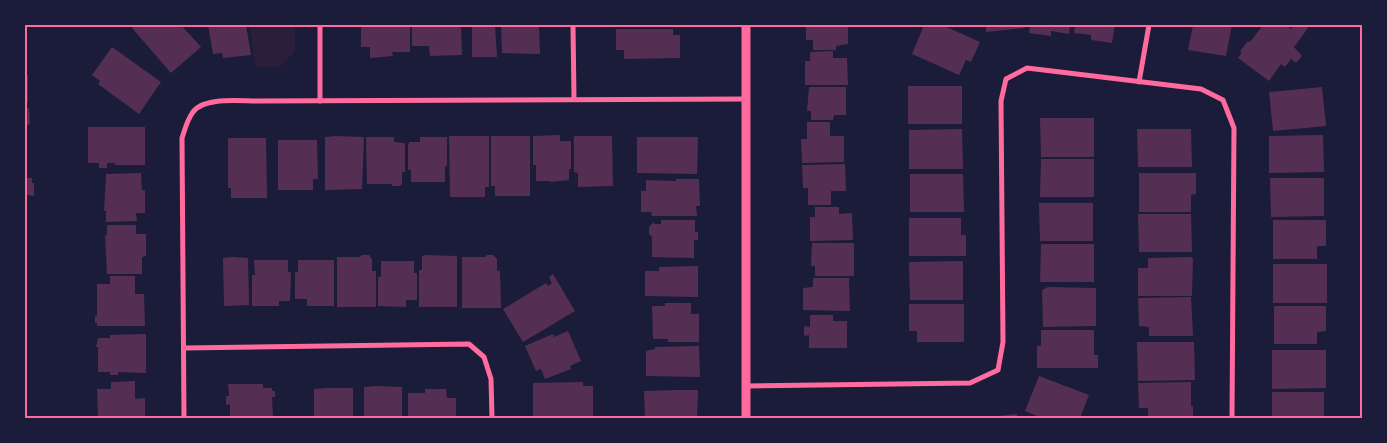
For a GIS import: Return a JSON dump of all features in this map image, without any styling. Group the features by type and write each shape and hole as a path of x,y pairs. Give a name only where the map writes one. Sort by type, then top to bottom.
{"street":[{"path":"320,25 320,101"},
{"path":"573,25 574,99"},
{"path":"746,25 746,418"},
{"path":"1139,82 1149,25"},
{"path":"745,386 970,383 998,370 1003,342 1001,101 1006,79 1027,68 1202,89 1223,100 1234,128 1232,418"},
{"path":"184,418 182,138 186,124 193,111 204,104 219,102 320,101 746,99"},
{"path":"184,348 469,344 484,357 491,379 492,418"}],"shaded area":[{"path":"250,25 295,25 295,51 280,67 255,67"}],"building":[{"path":"135,25 181,25 201,47 171,73 132,28"},
{"path":"208,25 246,25 251,55 223,58 222,53 213,54"},
{"path":"361,25 410,25 410,52 392,52 393,56 370,58 370,47 361,47"},
{"path":"412,25 461,25 462,55 430,56 429,46 412,46"},
{"path":"472,25 495,25 497,57 472,57"},
{"path":"501,25 539,25 540,54 502,53"},
{"path":"806,25 848,25 848,44 836,46 836,50 813,50 813,40 806,40"},
{"path":"924,25 942,25 980,42 971,62 966,60 959,75 912,54"},
{"path":"986,25 1025,25 1025,28 986,32"},
{"path":"1030,25 1070,25 1069,34 1051,31 1051,36 1029,33"},
{"path":"1075,25 1115,25 1112,43 1091,40 1091,35 1074,33"},
{"path":"1193,25 1232,25 1226,56 1188,50"},
{"path":"1263,25 1286,25 1291,29 1294,25 1305,25 1308,28 1294,47 1302,56 1296,63 1291,59 1285,67 1281,64 1269,81 1238,58 1242,52 1240,51 1248,41 1250,42"},
{"path":"616,29 673,29 673,35 680,35 680,58 624,59 624,50 616,50"},
{"path":"112,47 161,82 139,114 98,84 100,81 92,75"},
{"path":"833,51 833,58 847,58 848,85 805,85 805,61 810,61 810,52"},
{"path":"25,75 28,75 28,103 25,103"},
{"path":"908,86 962,86 962,124 908,124"},
{"path":"809,87 846,87 846,115 834,115 833,120 811,120 811,111 807,111"},
{"path":"1322,87 1326,126 1273,131 1269,92"},
{"path":"25,108 29,108 30,123 27,126 27,134 25,134"},
{"path":"1040,118 1094,118 1094,157 1041,157"},
{"path":"807,122 830,122 830,136 844,136 844,162 802,163 801,139 807,139"},
{"path":"88,127 145,127 145,165 115,165 115,163 107,163 107,168 99,168 99,163 88,163"},
{"path":"962,129 963,169 909,169 909,130"},
{"path":"1137,129 1191,129 1192,167 1138,167"},
{"path":"560,135 560,141 571,142 569,180 536,181 536,165 533,165 533,136"},
{"path":"1323,135 1324,172 1269,173 1269,136"},
{"path":"449,136 489,136 489,187 485,187 485,197 450,197"},
{"path":"491,136 530,136 530,196 495,196 495,186 491,186"},
{"path":"574,136 612,136 613,186 578,187 578,173 574,172"},
{"path":"325,137 364,137 362,189 325,190"},
{"path":"366,137 394,137 394,142 405,143 405,172 402,172 402,184 400,186 367,184"},
{"path":"420,137 447,137 445,182 411,182 411,170 408,170 408,144 409,142 420,142"},
{"path":"637,137 698,137 697,174 637,173"},
{"path":"228,138 266,138 267,198 231,198 231,188 228,188"},
{"path":"278,140 317,140 318,179 313,179 313,190 278,190"},
{"path":"1041,159 1094,159 1094,197 1040,197"},
{"path":"845,164 846,191 831,191 831,205 808,205 808,188 803,188 802,165"},
{"path":"141,173 142,190 145,190 145,213 136,213 137,221 106,222 106,211 104,211 106,174"},
{"path":"1139,173 1196,173 1196,194 1191,195 1191,212 1139,212"},
{"path":"910,174 963,174 964,212 910,212"},
{"path":"25,178 32,178 32,183 34,183 34,196 27,195 27,205 25,205"},
{"path":"1270,178 1324,178 1324,216 1271,217"},
{"path":"676,179 699,179 700,206 696,206 697,216 652,216 651,212 641,212 641,191 646,191 646,180 676,181"},
{"path":"1039,203 1093,203 1093,241 1040,241"},
{"path":"815,207 839,207 839,214 852,213 853,240 810,241 810,217 815,217"},
{"path":"1138,214 1191,214 1192,252 1139,252"},
{"path":"909,218 961,218 961,235 966,235 966,256 909,256"},
{"path":"661,220 695,220 695,232 698,232 698,240 694,240 694,258 652,257 652,237 649,234 649,227 654,222 654,224 661,224"},
{"path":"1273,220 1326,220 1326,246 1317,246 1317,259 1273,259"},
{"path":"107,225 136,225 136,234 146,234 146,256 142,257 142,274 107,274 105,235 107,236"},
{"path":"812,243 854,243 854,276 815,276 815,266 811,266"},
{"path":"1041,244 1094,244 1094,282 1040,282"},
{"path":"369,255 372,259 372,271 376,271 376,307 337,307 337,257 359,257"},
{"path":"493,255 497,259 497,271 500,271 501,308 462,308 462,257 485,257"},
{"path":"422,256 457,256 457,307 419,307 419,270 422,270"},
{"path":"1191,257 1193,259 1192,296 1138,296 1138,268 1148,268 1148,258"},
{"path":"223,258 248,258 249,305 224,306"},
{"path":"254,260 288,260 288,272 291,272 290,301 279,301 279,306 252,306 252,275 255,275"},
{"path":"298,260 334,260 334,306 307,306 307,299 295,299 295,272 298,272"},
{"path":"381,261 414,261 414,273 417,273 417,300 406,300 406,307 378,306 378,277 381,277"},
{"path":"963,261 963,300 910,300 909,262"},
{"path":"1273,264 1327,264 1327,303 1273,303"},
{"path":"698,266 698,297 645,296 645,271 659,271 659,267"},
{"path":"553,274 575,311 523,342 503,309 546,283 548,286 552,283 549,277"},
{"path":"110,276 135,276 135,294 144,294 145,326 97,326 95,316 97,316 97,284 110,284"},
{"path":"813,278 849,278 850,311 803,310 803,288 813,287"},
{"path":"1048,287 1096,288 1096,326 1043,327 1042,290"},
{"path":"1191,297 1193,336 1149,336 1149,327 1139,326 1138,298"},
{"path":"665,303 691,303 691,314 699,314 699,342 668,342 668,339 653,339 652,306 665,306"},
{"path":"909,304 964,304 964,342 917,342 917,331 909,331"},
{"path":"1274,306 1326,306 1326,331 1317,332 1317,344 1274,344"},
{"path":"810,315 833,315 833,321 847,321 847,348 809,348 809,335 804,336 804,326 810,327"},
{"path":"1041,330 1094,330 1094,355 1098,355 1098,368 1037,368 1037,346 1041,346"},
{"path":"568,331 581,361 570,366 571,369 545,379 541,369 536,371 525,346 553,334 554,337"},
{"path":"146,334 146,373 118,372 118,375 110,375 110,372 98,372 98,347 96,347 98,338 110,338 110,335"},
{"path":"1137,342 1194,342 1195,380 1138,381"},
{"path":"699,346 700,377 646,376 646,351 655,349 655,347"},
{"path":"1272,350 1326,350 1326,388 1272,389"},
{"path":"1039,376 1089,395 1080,418 1042,418 1025,411"},
{"path":"135,381 135,399 145,398 145,418 98,418 97,389 111,389 111,382"},
{"path":"583,382 583,386 593,386 593,418 533,418 533,383"},
{"path":"1191,382 1193,418 1148,418 1148,408 1139,408 1138,383"},
{"path":"228,384 263,384 263,388 272,388 272,391 275,391 275,397 272,397 273,418 230,418 230,404 226,405 226,396 229,396"},
{"path":"364,387 402,387 402,418 364,418"},
{"path":"353,388 353,418 314,418 314,389"},
{"path":"425,389 446,389 447,398 456,398 456,418 408,418 408,393 425,393"},
{"path":"698,390 697,418 645,417 644,391"},
{"path":"1272,392 1324,392 1324,418 1271,418"},
{"path":"1017,414 1017,418 990,418 990,417"}]}
